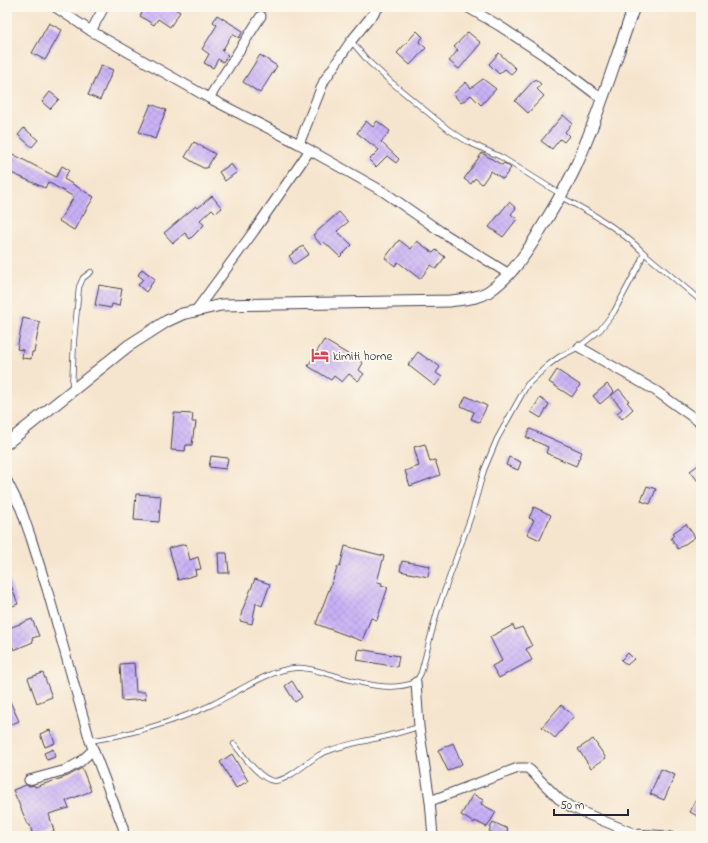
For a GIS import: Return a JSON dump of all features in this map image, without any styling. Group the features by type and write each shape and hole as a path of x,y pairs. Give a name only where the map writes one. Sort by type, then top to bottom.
{"street":[{"path":"55,7 91,30 209,98 299,144 384,192 440,230 510,274"},
{"path":"91,30 104,7"},
{"path":"299,144 324,81 351,41 379,7"},
{"path":"467,7 498,25 545,56 602,99"},
{"path":"7,443 128,346 168,321 197,309 221,305 442,301 470,298 487,293 510,274 531,247 561,196 576,166 602,99 634,7"},
{"path":"209,98 261,16"},
{"path":"197,309 254,231 310,150"},
{"path":"579,347 656,391 701,423"},
{"path":"7,481 21,509 31,538 90,741 120,821 124,836"},
{"path":"416,682 419,727 430,801 433,836"},
{"path":"29,780 66,770 80,762 93,750"},
{"path":"430,801 518,768 527,768 551,792 570,807 622,830 636,834 669,836"}],"lane":[{"path":"351,41 369,62 391,82 449,130 468,142 501,157 615,229 634,243 701,301"},
{"path":"90,741 112,737 168,722 210,705 277,672 295,668 307,669 372,685 395,688 416,682 421,673 437,612 471,516 484,470 497,439 527,385 559,357 579,347 600,330 614,312 644,253"},
{"path":"72,391 74,340 79,287 83,278 91,272"},
{"path":"234,744 251,764 263,775 273,781 280,780 294,773 318,756 332,749 419,727"}],"building":[{"path":"146,7 172,7 180,12 170,27 158,19 154,25 140,16"},
{"path":"217,15 243,31 239,38 232,34 222,51 228,55 223,62 218,59 213,68 204,63 209,54 202,49 217,25 213,22"},
{"path":"49,23 62,30 45,60 32,53"},
{"path":"417,31 423,37 419,42 426,48 410,65 397,53"},
{"path":"468,32 481,43 459,69 449,61 458,50 454,47"},
{"path":"499,53 516,69 511,74 505,69 499,74 489,64"},
{"path":"260,55 277,66 260,93 243,82"},
{"path":"101,65 113,70 100,100 88,95"},
{"path":"483,79 496,89 481,105 471,95 461,103 453,94 466,82 471,88"},
{"path":"535,79 541,84 537,89 544,96 528,113 515,101"},
{"path":"50,92 59,99 50,109 42,102"},
{"path":"151,104 166,110 155,139 139,132"},
{"path":"563,115 572,123 565,132 569,136 564,142 560,139 552,149 541,141"},
{"path":"366,121 373,127 377,121 390,131 381,142 399,159 396,163 387,156 376,167 369,160 379,150 357,133"},
{"path":"24,128 38,140 32,147 18,135"},
{"path":"194,142 215,154 207,168 203,168 185,157"},
{"path":"7,151 56,177 62,166 69,170 64,179 94,197 74,230 59,221 74,197 48,182 45,188 7,171"},
{"path":"482,153 502,165 504,163 511,168 503,179 491,171 482,184 475,178 471,184 464,179"},
{"path":"231,164 237,172 225,181 219,172"},
{"path":"212,196 222,208 216,213 212,209 200,220 204,225 190,239 185,233 173,243 164,233 196,206 198,208"},
{"path":"509,202 516,208 511,214 517,219 503,237 489,227"},
{"path":"339,212 348,222 337,231 352,245 340,257 324,242 321,245 313,235"},
{"path":"399,240 411,249 417,241 433,253 436,250 445,257 436,269 431,265 420,279 398,262 395,266 385,258"},
{"path":"303,246 309,254 294,264 289,256"},
{"path":"142,269 155,279 146,292 138,285 143,279 138,275"},
{"path":"99,285 122,289 119,306 112,304 111,308 95,305"},
{"path":"23,318 40,322 34,352 32,352 31,359 22,358 23,350 17,349"},
{"path":"324,340 363,363 359,370 364,374 358,381 349,374 342,382 334,376 331,380 308,366"},
{"path":"418,352 440,367 436,373 442,377 435,386 408,365"},
{"path":"557,370 580,385 572,397 549,382"},
{"path":"607,384 614,392 600,404 593,396"},
{"path":"619,389 629,401 627,402 633,409 622,419 617,413 622,409 611,396"},
{"path":"466,396 487,406 479,422 471,419 474,412 461,406"},
{"path":"540,398 549,404 541,418 531,412"},
{"path":"174,413 193,414 192,422 196,422 192,445 186,445 185,451 171,450"},
{"path":"530,429 582,452 576,466 546,453 548,447 526,437"},
{"path":"425,444 430,462 435,460 440,475 410,486 405,471 419,466 414,447"},
{"path":"211,456 228,458 226,469 209,467"},
{"path":"509,457 521,462 518,470 506,465"},
{"path":"701,463 701,485 690,471"},
{"path":"647,486 656,489 650,504 641,501"},
{"path":"136,494 161,496 159,522 134,520"},
{"path":"534,507 551,515 540,540 527,534 534,520 529,518"},
{"path":"686,524 695,537 678,549 671,538 674,535 673,533"},
{"path":"186,544 190,560 198,557 201,569 195,570 196,575 178,580 169,548"},
{"path":"345,546 384,556 377,582 388,587 377,620 371,618 362,641 316,624 338,566 340,567"},
{"path":"218,553 227,553 229,573 219,573"},
{"path":"402,561 430,566 428,577 400,571"},
{"path":"8,577 18,604 7,608 7,578"},
{"path":"255,579 270,584 262,606 256,603 252,624 240,621 242,611"},
{"path":"32,619 39,636 32,638 33,642 14,650 7,633 7,629"},
{"path":"513,625 515,630 522,627 532,646 526,649 532,660 499,678 492,666 502,661 490,637"},
{"path":"359,649 399,656 397,667 357,660"},
{"path":"628,653 634,659 627,665 621,660"},
{"path":"134,663 136,692 145,692 146,699 122,701 120,664"},
{"path":"43,673 52,697 37,703 28,678"},
{"path":"292,681 302,697 295,702 285,686"},
{"path":"7,695 19,721 7,726"},
{"path":"561,705 574,716 555,738 542,727"},
{"path":"50,730 55,743 45,747 40,734"},
{"path":"593,739 606,758 591,768 578,749"},
{"path":"453,743 462,764 448,771 438,750"},
{"path":"53,749 55,757 47,760 44,753"},
{"path":"232,754 248,781 236,788 220,762"},
{"path":"82,768 91,791 66,801 69,808 49,814 54,831 40,836 33,836 30,825 28,825 13,790 26,785 34,785 35,787 68,776"},
{"path":"661,769 675,775 664,800 650,794"},
{"path":"701,790 701,818 690,812"},
{"path":"473,794 483,800 481,804 496,812 487,827 475,821 474,823 461,815"},
{"path":"493,822 508,829 505,836 499,836 489,831"}],"place":[{"name":"kimiti home","path":"320,355"}]}
